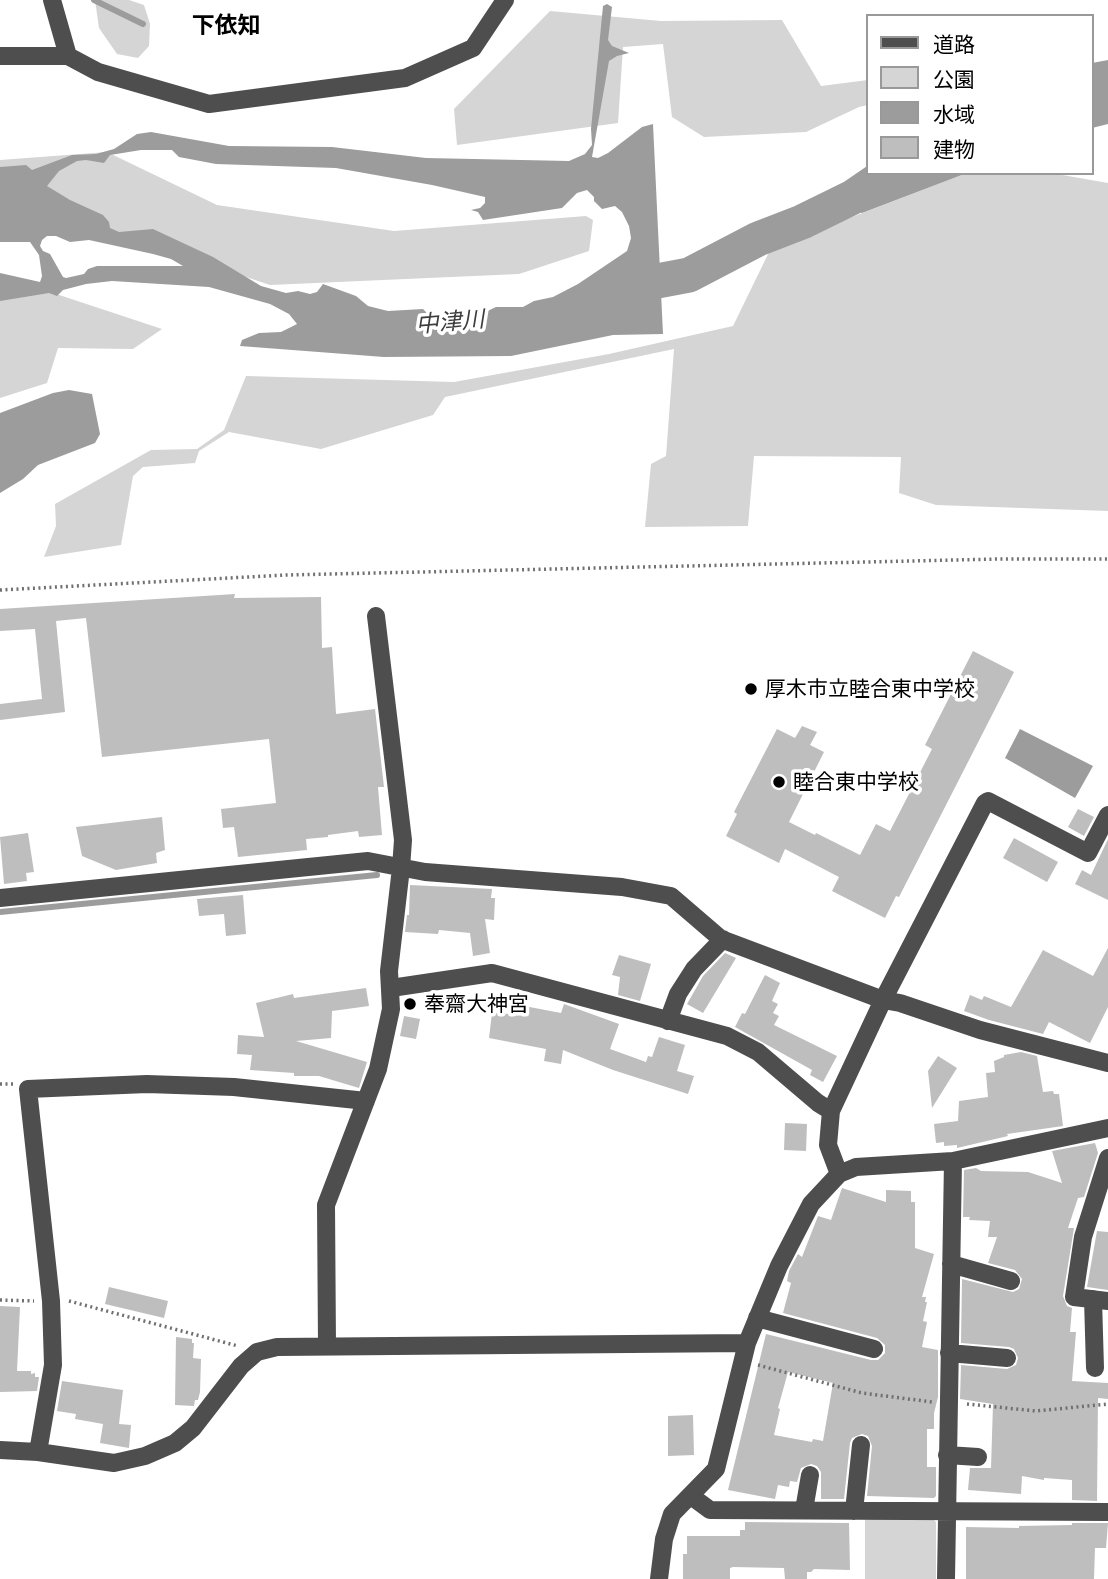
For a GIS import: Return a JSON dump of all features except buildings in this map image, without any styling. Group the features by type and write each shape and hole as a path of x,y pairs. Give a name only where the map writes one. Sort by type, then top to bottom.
{"street":[{"path":"51,0 68,56"},
{"path":"0,56 68,56 98,72 209,104 405,78 473,48 505,0"},
{"path":"327,1346 326,1205 378,1069 391,1009 389,971 403,840 376,616"},
{"path":"839,1174 828,1145 831,1111 883,1000 985,803 988,801 1088,853 1108,815"},
{"path":"0,898 368,861 425,872 622,887 671,896 723,939 883,1000 900,1003 980,1030 1108,1063"},
{"path":"668,1021 678,994 694,969 723,939"},
{"path":"391,988 492,973 727,1036 758,1052 831,1111"},
{"path":"38,1452 53,1364 51,1301 28,1088 147,1084 221,1087 366,1101"},
{"path":"659,1579 664,1539 672,1514 716,1469 747,1343 779,1266 811,1204 839,1174 856,1167 953,1161 1108,1128"},
{"path":"1095,1368 1101,1300 1074,1297 1083,1237 1108,1158"},
{"path":"946,1579 945,1511 953,1161"},
{"path":"1089,1217 1108,1220"},
{"path":"951,1264 1011,1281"},
{"path":"757,1318 874,1349"},
{"path":"0,1450 38,1452 114,1463 145,1456 175,1443 193,1428 241,1366 257,1352 277,1347 747,1343"},
{"path":"950,1353 1007,1359"},
{"path":"855,1510 861,1445"},
{"path":"947,1455 978,1457"},
{"path":"804,1510 810,1475"},
{"path":"691,1496 710,1510 1108,1512"}],"path":[{"path":"0,590 286,575 999,559 1108,559"},
{"path":"0,1300 63,1300 257,1352"},
{"path":"742,1361 862,1393 1036,1411 1108,1404"}],"green space":[{"path":"95,0 129,0 144,5 150,24 149,46 138,58 117,54 99,28"},
{"path":"550,11 661,21 782,20 821,86 866,80 866,105 806,132 704,137 672,117 663,44 623,47 618,123 457,145 454,109"},
{"path":"107,152 217,205 394,231 586,216 593,220 589,251 519,274 270,285 41,208 0,203 0,160"},
{"path":"962,175 1062,175 1108,183 1108,511 936,505 899,493 901,457 754,456 748,526 645,527 651,464 666,456 674,349 445,397 433,415 321,449 229,432 199,451 195,463 143,467 133,476 121,545 44,557 56,526 55,504 151,450 197,449 224,430 246,376 454,382 609,354 733,326 771,248"},
{"path":"0,278 11,279 162,329 133,349 58,348 47,383 0,398"},
{"path":"865,1517 931,1517 936,1522 936,1579 865,1579"}],"water":[{"path":"607,4 612,7 608,40 612,46 629,53 609,61 592,157 598,158 608,153 642,127 653,124 663,334 613,335 511,356 384,357 240,346 242,340 259,333 281,332 297,324 289,314 270,304 209,287 112,281 63,290 57,296 49,293 0,301 0,273 40,282 42,276 39,255 30,242 0,242 0,167 26,165 32,170 72,155 96,154 114,149 137,134 151,132 229,146 332,147 426,158 569,161 585,154 592,145 591,129 603,6","holes":["141,150 172,150 179,157 216,164 336,168 432,185 485,197 485,203 480,208 471,210 478,212 483,220 562,208 577,193 587,190 602,209 615,206 622,212 631,238 627,251 578,284 553,297 534,301 523,307 496,307 477,316 430,316 423,309 388,311 368,306 356,296 323,284 317,292 310,294 298,291 286,293 261,286 213,257 153,229 119,232 110,228 103,215 47,186 59,171 77,161 104,163 110,155","47,236 56,236 70,242 89,240 153,254 183,266 97,266 88,269 84,274 66,278 50,254 40,246"]},
{"path":"1108,60 1108,124 1094,128 1094,63"},
{"path":"866,170 866,175 962,175 862,213 830,193"},
{"path":"69,390 92,394 100,434 95,443 38,465 23,479 0,493 0,413 53,393"},
{"path":"1020,729 1093,766 1075,798 1005,758"}],"waterway":[{"path":"94,0 143,24"},
{"name":"中津川","path":"615,289 689,275 758,239 802,222 853,197 885,175"},
{"path":"0,912 377,875"}],"place":[{"name":"厚木市立睦合東中学校","path":"751,689"},
{"name":"睦合東中学校","path":"779,782"},
{"name":"奉齋大神宮","path":"410,1004"}],"district":[{"name":"下依知","path":"226,25"}]}
